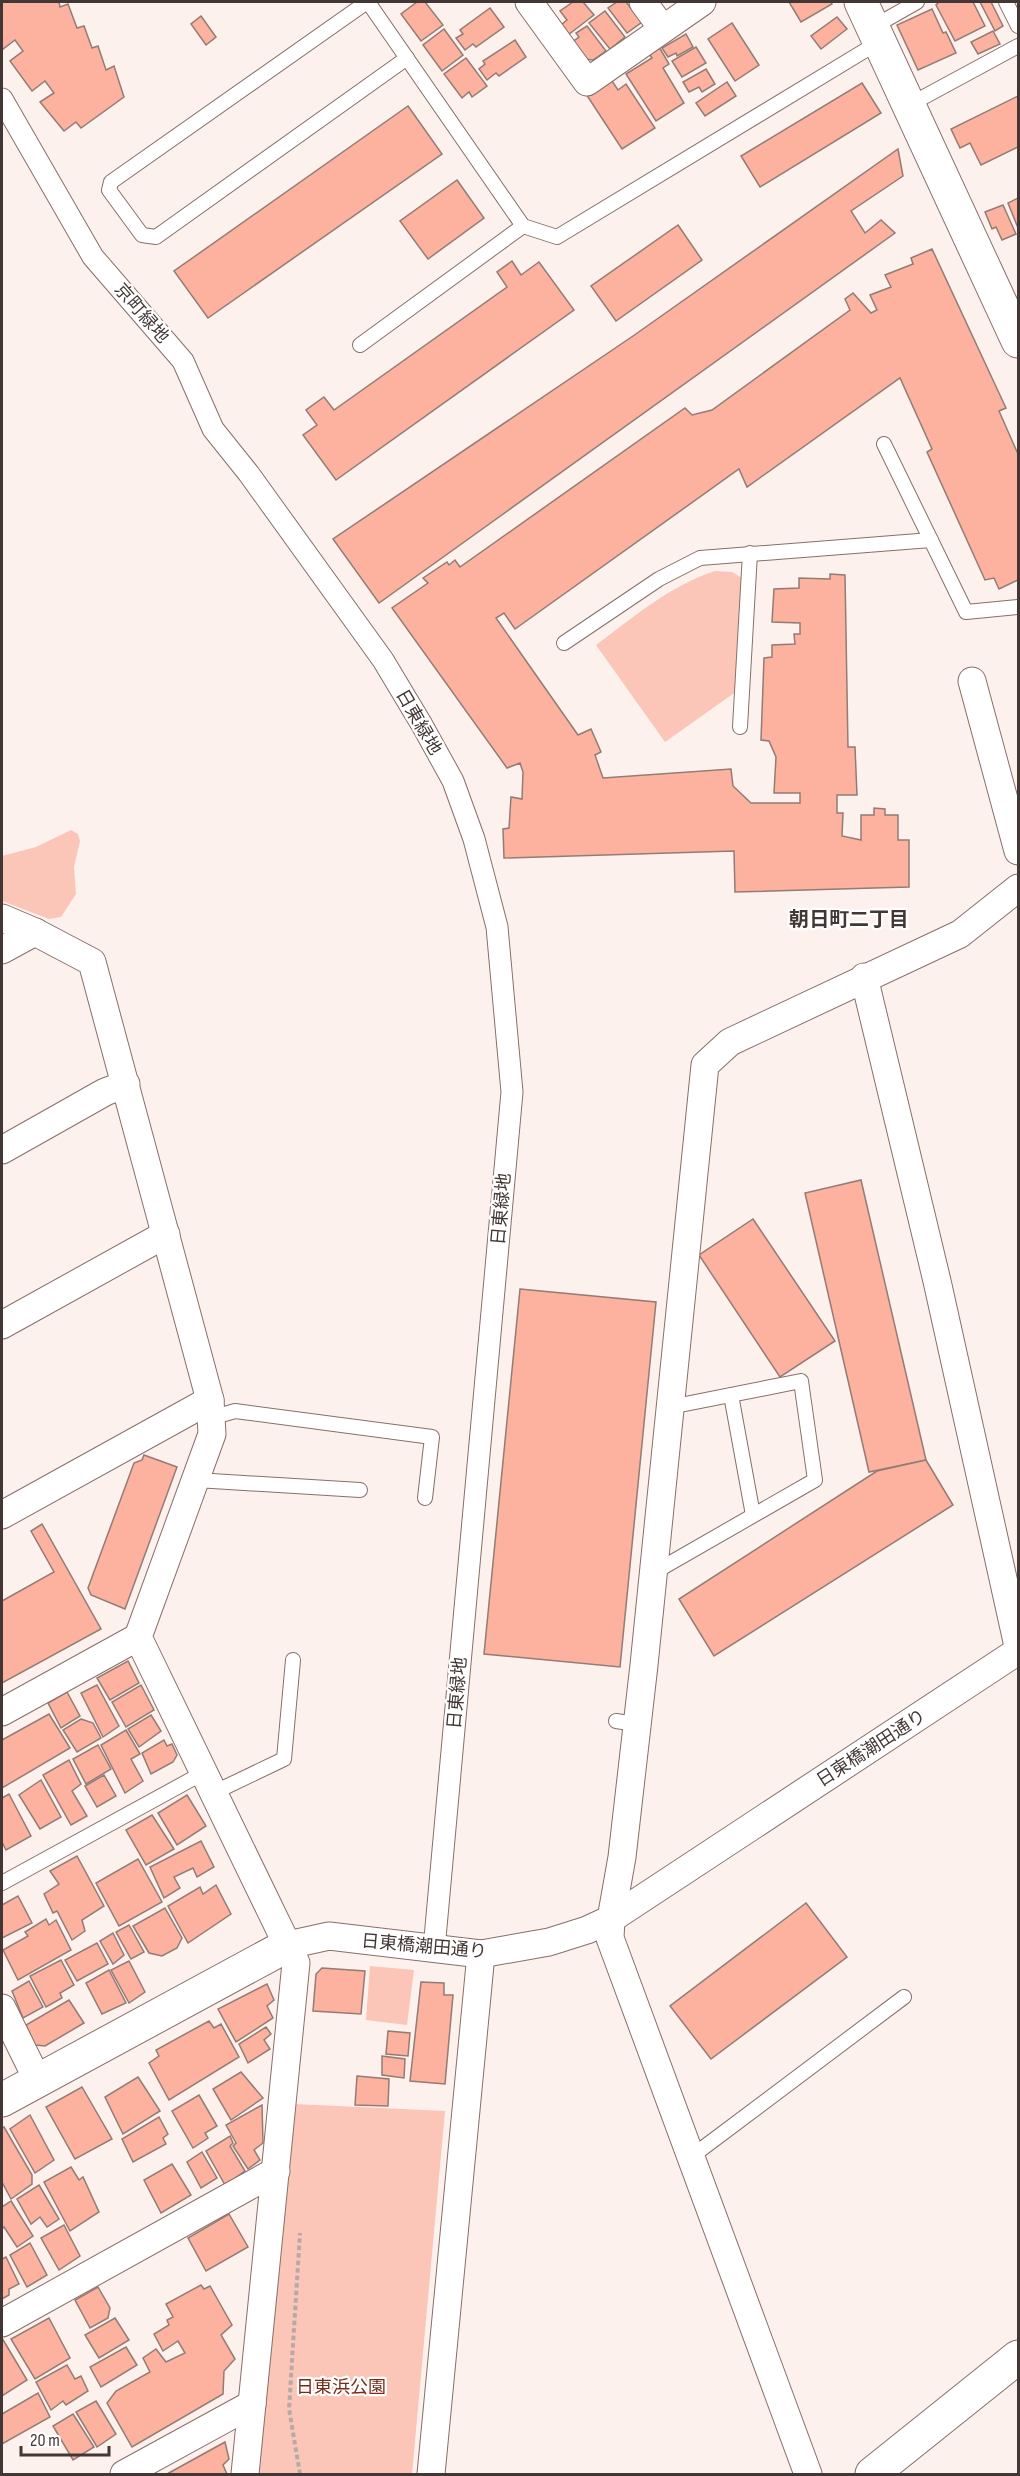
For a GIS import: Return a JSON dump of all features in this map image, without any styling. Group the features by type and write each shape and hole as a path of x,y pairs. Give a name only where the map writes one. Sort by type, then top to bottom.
{"street":[{"path":"529,2 587,82 702,2"},
{"path":"643,2 662,28"},
{"path":"871,23 1018,341"},
{"name":"京町緑地","path":"2,99 93,257 183,361 213,429 285,524"},
{"name":"日東緑地","path":"285,524 383,660 453,781 474,839 497,927 512,1092 434,1949"},
{"path":"972,681 1018,851"},
{"path":"808,2475 610,1938 622,1857 626,1722 653,1573 705,1065 730,1042 864,977 960,934 1018,888"},
{"path":"2,918 93,962 211,1409 212,1434 138,1637 2,1712"},
{"path":"2,950 35,932"},
{"path":"864,977 937,1281 1018,1646"},
{"path":"2,1150 105,1092 126,1084"},
{"path":"2,1325 166,1234"},
{"path":"2,1515 211,1409"},
{"path":"138,1637 296,1963 245,2475"},
{"name":"日東橋潮田通り","path":"2,2100 288,1945 329,1936 481,1954 549,1942 587,1930 611,1919 1018,1651"},
{"path":"431,2475 481,1954"},
{"path":"2,2008 38,2081"},
{"path":"2,2322 276,2171"},
{"path":"872,2475 1018,2356"},
{"path":"124,2475 252,2404"}],"lane":[{"path":"407,58 156,237 142,235 109,190 111,182 367,2 407,58 523,226 557,237 871,23 917,2"},
{"path":"1006,2 1018,26"},
{"path":"909,105 1018,46"},
{"path":"360,345 523,226"},
{"path":"884,444 966,612 1018,607"},
{"path":"564,643 659,579 700,558 931,540"},
{"path":"741,728 750,554"},
{"path":"653,1573 815,1480 801,1381 670,1407"},
{"path":"731,1395 753,1515"},
{"path":"211,1409 432,1437 425,1498"},
{"path":"196,1480 360,1490"},
{"path":"2,1883 208,1783 284,1759 293,1660"},
{"path":"691,2157 904,1997"}],"path":[{"path":"300,2230 289,2409 300,2475"}],"green space":[{"path":"715,571 732,572 742,578 737,691 665,742 596,645 667,594 698,577"},
{"path":"71,830 78,834 80,841 74,867 76,894 61,917 49,919 2,901 2,856 36,847"},
{"path":"370,1966 414,1970 407,2025 366,2020"},
{"name":"日東浜公園","path":"294,2104 445,2111 412,2474 253,2474"}],"building":[{"path":"2,2 59,2 60,7 68,4 77,28 84,26 92,48 98,46 106,70 114,66 124,97 81,128 76,122 64,131 40,102 54,93 45,81 32,91 10,61 23,51 15,40 3,49 2,47"},
{"path":"417,2 425,2 443,25 421,41 401,14"},
{"path":"573,2 583,2 594,15 568,35 561,25 567,20 560,11"},
{"path":"617,2 626,2 642,22 627,33 608,8"},
{"path":"789,2 831,2 832,4 801,22"},
{"path":"939,2 973,2 985,26 955,41 936,5"},
{"path":"980,2 991,2 1003,26 995,31"},
{"path":"490,8 504,27 476,47 473,44 465,50 456,38 463,34 460,30"},
{"path":"932,9 943,33 946,32 956,53 918,70 897,25"},
{"path":"605,11 625,37 610,49 589,23"},
{"path":"201,16 216,37 206,45 191,24"},
{"path":"837,17 847,29 821,49 811,36"},
{"path":"732,23 759,65 735,81 708,39"},
{"path":"587,26 606,51 593,60 584,59 571,43 579,37 576,33"},
{"path":"444,29 463,55 442,71 423,45"},
{"path":"993,31 1000,44 978,54 971,42"},
{"path":"686,34 693,47 677,56 676,53 668,57 662,48"},
{"path":"515,40 526,57 499,76 496,73 487,80 479,69 485,64 483,61"},
{"path":"658,45 669,64 663,68 684,103 656,121 626,74 652,58 648,52"},
{"path":"696,47 706,63 682,77 672,61"},
{"path":"466,58 487,86 472,97 469,92 462,98 444,74"},
{"path":"706,69 715,84 702,92 699,87 689,92 683,82"},
{"path":"608,75 618,90 626,84 655,128 622,149 584,91"},
{"path":"727,82 736,96 705,116 696,103"},
{"path":"862,83 881,113 760,187 741,156"},
{"path":"1018,96 1018,147 981,165 970,143 960,148 951,129"},
{"path":"408,106 442,154 208,318 174,271"},
{"path":"898,149 903,176 851,211 865,233 881,220 895,233 379,603 333,539 633,336"},
{"path":"457,180 484,218 428,259 400,221"},
{"path":"1018,198 1018,228 1008,203"},
{"path":"1003,205 1016,234 1002,240 996,227 992,229 985,212"},
{"path":"678,225 702,260 616,321 591,286"},
{"path":"932,249 1006,408 999,411 1018,454 1018,580 999,589 994,578 985,580 927,452 932,449 900,378 747,487 739,469 515,629 504,613 496,618 578,735 591,729 601,752 595,755 603,778 731,769 733,786 751,803 800,803 800,793 774,793 776,757 769,741 761,740 764,658 772,657 772,645 795,644 794,634 800,634 800,623 772,622 774,589 799,588 799,578 830,579 830,574 845,575 848,747 855,747 857,795 837,795 837,813 843,813 842,836 861,840 861,815 874,815 874,808 885,809 885,815 898,815 898,840 909,840 909,887 735,892 734,851 504,858 503,829 509,828 511,797 522,799 523,772 520,763 507,768 392,608 428,583 423,578 447,562 449,565 455,560 460,567 685,408 692,415 712,410 850,310 845,299 853,293 871,313 877,310 870,295 891,287 885,275 913,264 911,258"},
{"path":"512,261 521,275 539,262 574,310 336,480 303,435 317,425 306,410 324,397 334,410 507,287 497,272"},
{"path":"861,1180 926,1460 869,1472 805,1193"},
{"path":"753,1219 835,1341 780,1377 699,1255"},
{"path":"520,1289 656,1302 620,1667 484,1654"},
{"path":"144,1455 177,1467 125,1609 91,1595 88,1588 134,1463 142,1460"},
{"path":"926,1460 953,1505 714,1656 679,1599 877,1471"},
{"path":"42,1524 101,1629 2,1683 2,1601 54,1572 31,1531"},
{"path":"128,1661 139,1683 110,1700 97,1678"},
{"path":"97,1685 119,1726 103,1737 81,1693"},
{"path":"141,1685 154,1710 126,1727 112,1702"},
{"path":"67,1692 80,1716 61,1728 48,1703"},
{"path":"49,1714 70,1748 2,1788 2,1740"},
{"path":"151,1715 161,1731 139,1747 128,1729"},
{"path":"81,1719 93,1723 101,1738 77,1752 63,1730"},
{"path":"126,1730 140,1754 131,1759 143,1781 125,1793 101,1745"},
{"path":"164,1740 167,1746 172,1744 177,1755 173,1762 151,1774 142,1753"},
{"path":"98,1745 111,1769 86,1784 73,1759"},
{"path":"69,1760 81,1784 72,1791 87,1816 71,1825 43,1775"},
{"path":"104,1775 116,1796 97,1807 85,1786"},
{"path":"41,1780 61,1817 40,1829 19,1795"},
{"path":"9,1794 31,1836 6,1850 2,1842 2,1798"},
{"path":"187,1795 206,1826 177,1845 158,1813"},
{"path":"152,1815 174,1849 146,1865 126,1830"},
{"path":"201,1841 214,1867 197,1877 193,1868 174,1877 180,1888 164,1898 150,1867"},
{"path":"77,1856 104,1906 82,1920 85,1931 72,1940 57,1911 53,1913 44,1894 59,1884 50,1871"},
{"path":"138,1859 162,1902 119,1926 96,1883"},
{"path":"216,1885 231,1914 188,1943 168,1906 200,1887 203,1894"},
{"path":"18,1896 32,1923 2,1938 2,1905"},
{"path":"806,1903 847,1957 711,2059 670,2006"},
{"path":"165,1908 182,1938 177,1948 162,1956 149,1953 133,1926"},
{"path":"46,1919 49,1925 56,1920 71,1950 18,1980 3,1950 28,1936 25,1932"},
{"path":"129,1925 144,1952 131,1959 116,1932"},
{"path":"113,1933 124,1955 113,1964 100,1941"},
{"path":"97,1943 108,1964 77,1981 65,1960"},
{"path":"61,1960 74,1985 60,1993 62,1998 46,2007 30,1976"},
{"path":"129,1961 145,1992 129,2003 111,1970"},
{"path":"322,1968 365,1971 361,2014 313,2011 316,1974"},
{"path":"109,1970 126,2003 102,2014 86,1983"},
{"path":"29,1981 43,2007 23,2018 12,1991"},
{"path":"421,1982 444,1983 444,1995 453,1995 445,2084 410,2081"},
{"path":"267,1984 274,2000 267,2006 273,2018 236,2042 218,2009"},
{"path":"69,2000 84,2023 45,2046 35,2045 26,2025"},
{"path":"209,2021 214,2028 221,2024 239,2057 169,2100 149,2063 159,2056 156,2050"},
{"path":"266,2027 271,2034 264,2040 270,2049 248,2063 239,2044"},
{"path":"388,2031 410,2033 408,2056 386,2054"},
{"path":"382,2056 405,2059 404,2078 382,2075"},
{"path":"241,2072 263,2098 231,2120 213,2089"},
{"path":"357,2076 389,2079 388,2106 355,2105"},
{"path":"138,2077 160,2111 123,2134 105,2097"},
{"path":"82,2087 112,2139 75,2159 46,2107"},
{"path":"199,2095 217,2126 205,2133 208,2138 193,2148 172,2111"},
{"path":"262,2105 263,2143 254,2150 260,2160 248,2169 233,2146 236,2143 226,2125"},
{"path":"30,2115 54,2160 35,2173 10,2129"},
{"path":"159,2117 168,2134 163,2138 166,2144 133,2162 122,2139"},
{"path":"4,2127 32,2175 32,2184 11,2199 2,2182 2,2128"},
{"path":"230,2136 233,2143 230,2146 245,2171 225,2185 206,2151"},
{"path":"202,2152 217,2178 201,2188 187,2162"},
{"path":"172,2164 191,2195 161,2213 144,2180"},
{"path":"71,2167 79,2180 83,2177 99,2212 70,2231 44,2182"},
{"path":"39,2185 59,2219 47,2227 40,2217 31,2224 17,2199"},
{"path":"11,2201 33,2236 17,2247 4,2227 2,2229 2,2207"},
{"path":"229,2214 248,2247 206,2271 188,2238"},
{"path":"64,2225 80,2256 59,2270 41,2238"},
{"path":"30,2243 47,2275 27,2287 10,2255"},
{"path":"6,2257 19,2284 9,2289 9,2295 2,2299 2,2259"},
{"path":"201,2285 204,2289 210,2286 232,2325 221,2335 235,2359 224,2371 223,2394 132,2447 107,2403 116,2391 150,2372 143,2358 156,2349 166,2362 185,2353 178,2341 163,2351 154,2334 169,2325 167,2320 173,2317 166,2304"},
{"path":"98,2287 110,2308 108,2318 90,2328 75,2300"},
{"path":"49,2318 70,2358 35,2379 11,2339"},
{"path":"115,2318 129,2340 99,2358 85,2335"},
{"path":"2,2338 27,2380 2,2396"},
{"path":"126,2347 137,2365 101,2387 90,2367"},
{"path":"67,2365 75,2379 81,2376 88,2391 66,2405 63,2401 51,2410 36,2382"},
{"path":"38,2393 50,2417 2,2444 2,2414"},
{"path":"96,2401 116,2434 97,2447 76,2412"},
{"path":"73,2414 94,2447 73,2460 53,2426"},
{"path":"225,2442 229,2459 223,2465 227,2474 167,2474"}],"district":[{"name":"朝日町二丁目","path":"849,919"}]}
